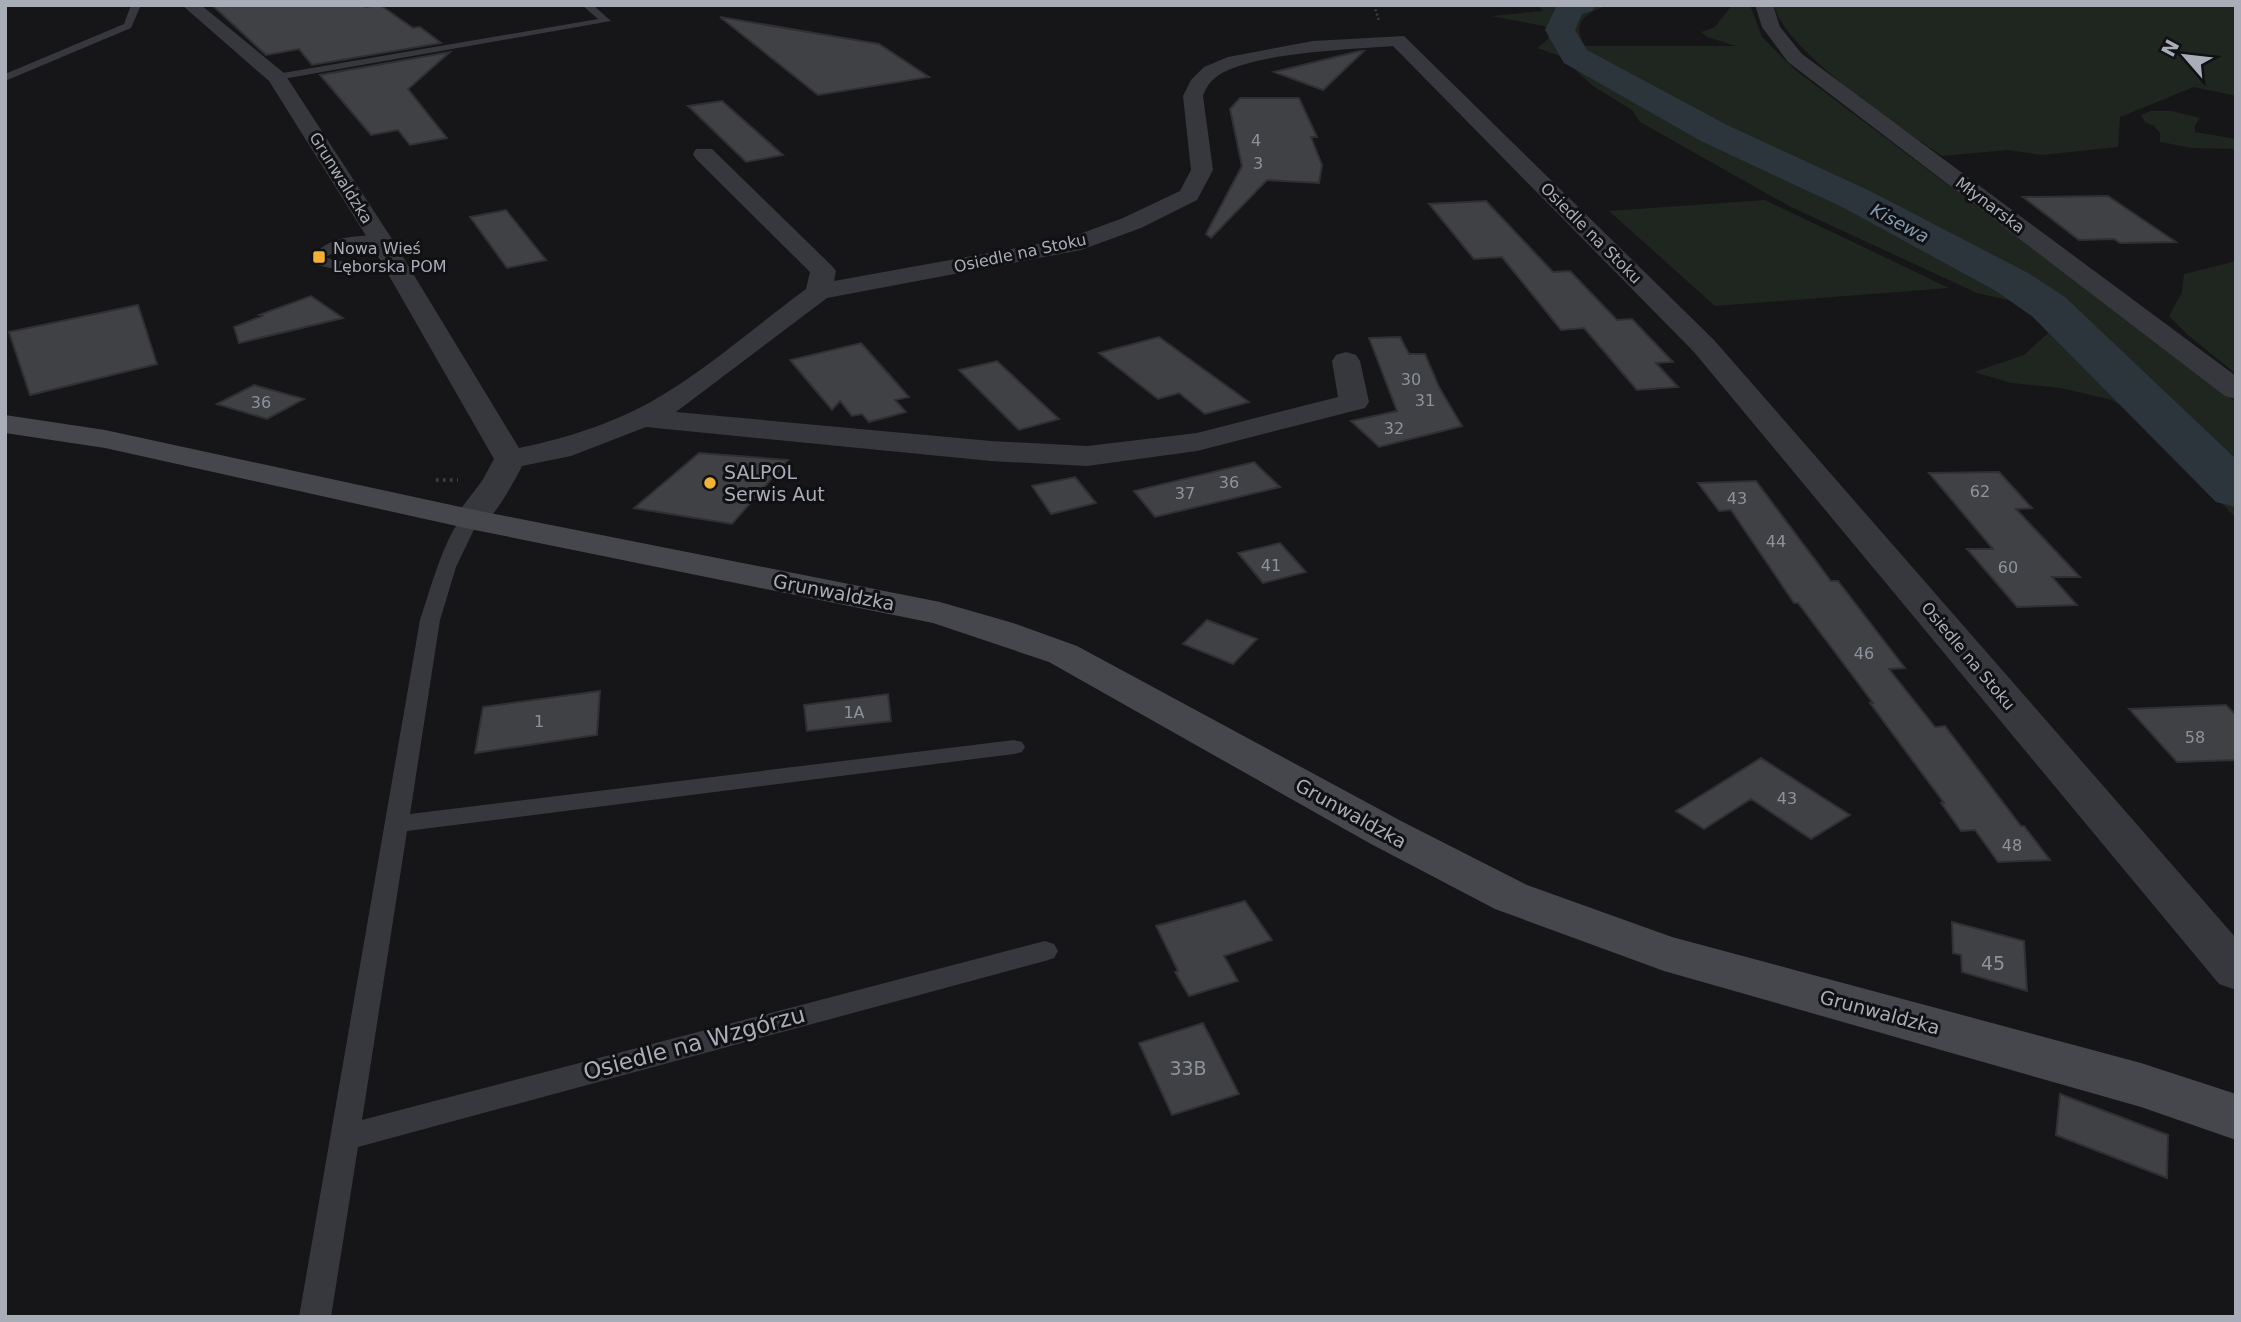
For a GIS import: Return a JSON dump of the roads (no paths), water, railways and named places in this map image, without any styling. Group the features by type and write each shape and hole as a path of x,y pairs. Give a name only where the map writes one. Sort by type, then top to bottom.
{"main road":[{"name":"Grunwaldzka","path":"5,424 105,439 470,519 940,613 1000,631 1063,654 1387,833 1511,897 1664,953 2141,1085 2236,1117"}],"street":[{"name":"Grunwaldzka","path":"190,5 277,77 398,268 510,459"},
{"name":"Młynarska","path":"1764,5 1765,17 1778,40 1795,58 2236,390"},
{"name":"Osiedle na Stoku","path":"820,292 1072,245 1132,223 1189,195 1202,170 1193,96 1198,84 1211,71 1228,63 1313,47 1398,40 1704,346 2236,971"},
{"path":"470,519 497,484 510,459 560,449 643,418 676,400 820,292 823,271 704,154"},
{"path":"643,418 991,451 1087,456 1197,442 1354,402 1346,361"}],"lane":[{"path":"5,78 128,26 136,5"},
{"path":"277,77 606,21 587,5"},
{"path":"380,239 342,243 322,252 319,257 322,262 335,265 398,268"},
{"path":"315,1317 430,620 446,567 470,519"},
{"path":"398,824 1014,747"},
{"name":"Osiedle na Wzgórzu","path":"343,1138 600,1067 1045,951"}],"waterway":[{"name":"Kisewa","path":"1582,5 1570,8 1560,30 1575,56 1714,133 1858,200 2012,282 2049,307 2236,490"}],"place":[{"name":"Nowa Wieś Lęborska POM","path":"319,257"},
{"name":"SALPOL Serwis Aut","path":"710,483"}]}
